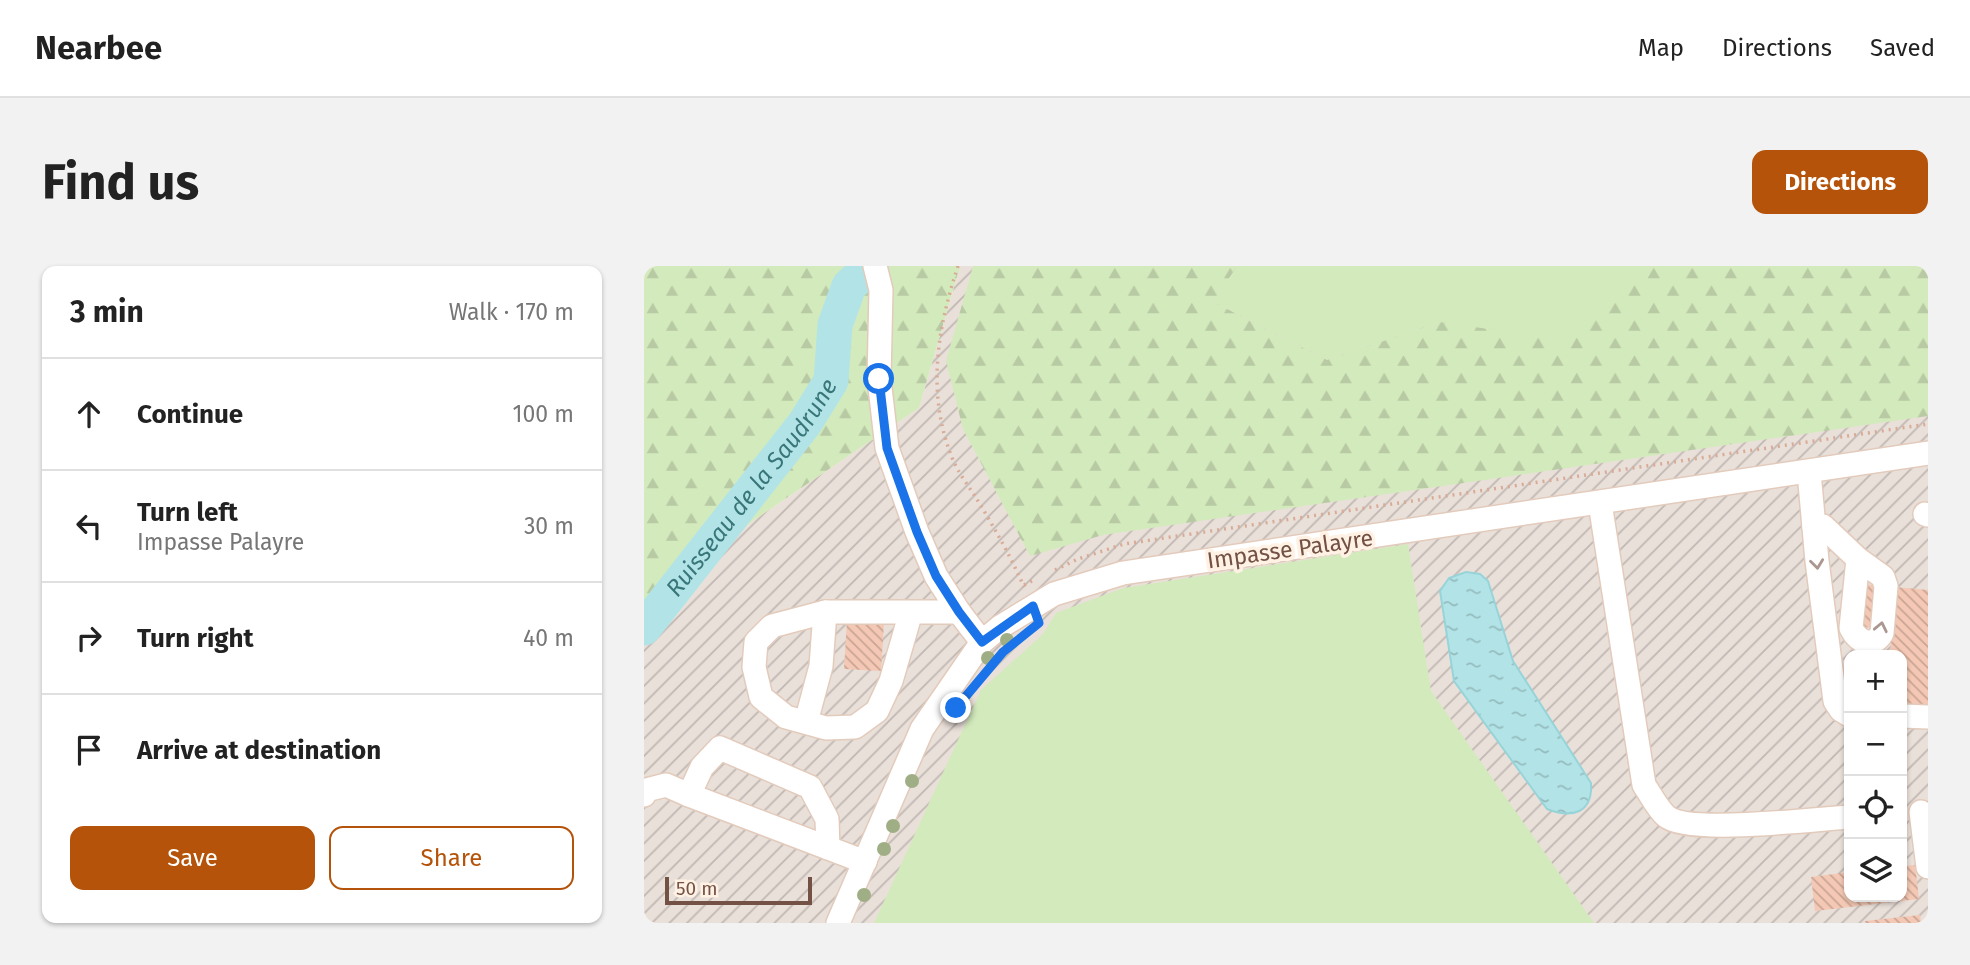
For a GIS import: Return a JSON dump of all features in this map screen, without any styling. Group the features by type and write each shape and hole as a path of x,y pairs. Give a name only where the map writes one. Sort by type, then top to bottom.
{"street":[{"path":"875,266 881,290 879,379 887,448 936,576 982,642"},
{"name":"Impasse Palayre","path":"838,923 922,729 982,642 1054,594 1123,573 1928,453"},
{"path":"1809,472 1835,701 1846,713"},
{"path":"1600,503 1644,785 1668,818 1693,824 1738,825 1844,817"},
{"path":"1814,527 1824,526 1858,559"},
{"path":"911,612 891,681 877,711 855,727 826,728 786,716 761,697 754,667 756,642 772,626 825,612 911,612 959,612"},
{"path":"806,722 821,666 825,612"},
{"path":"1907,716 1928,717"},
{"path":"689,795 702,767 720,748 810,787 827,819 828,848"},
{"path":"644,795 646,790 666,785 865,862"},
{"path":"1917,812 1928,867"}],"path":[{"path":"958,266 948,297 936,358 939,415 954,461 993,525 1033,606"},
{"path":"1045,574 1078,559 1124,544 1928,424"},
{"path":"1024,585 1035,580"}],"shaded area":[{"path":"960,266 1928,266 1928,923 644,923 644,610 754,520 919,408"}],"green space":[{"path":"644,266 960,266 919,408 754,520 644,610"},
{"path":"973,266 1237,266 1213,302 1327,360 1440,322 1572,341 1654,266 1928,266 1928,416 1103,535 1030,556 963,429 946,361"},
{"path":"1237,266 1654,266 1572,342 1440,322 1327,360 1213,302"},
{"path":"1408,544 1431,691 1594,923 874,923 981,690 1043,634 1056,613 1123,588"}],"water":[{"path":"1466,572 1480,574 1488,581 1513,661 1591,783 1588,801 1579,811 1565,813 1547,809 1454,681 1440,591 1449,578"}],"building":[{"path":"1861,584 1928,590 1928,706 1907,704 1907,650 1890,650 1892,629 1858,627"},
{"path":"847,620 884,623 881,671 844,669"},
{"path":"1915,865 1919,899 1907,900 1907,866"},
{"path":"1844,873 1844,902 1893,902 1815,911 1811,877"},
{"path":"1920,915 1921,923 1865,923 1865,921"}],"waterway":[{"name":"Ruisseau de la Saudrune","path":"644,628 805,423 831,381 835,325 849,286 871,266"}],"route":[{"path":"879,379 887,448 936,576 959,612 982,642 1033,606 1038,617 1039,623 1031,632 1003,652 956,708"}]}
